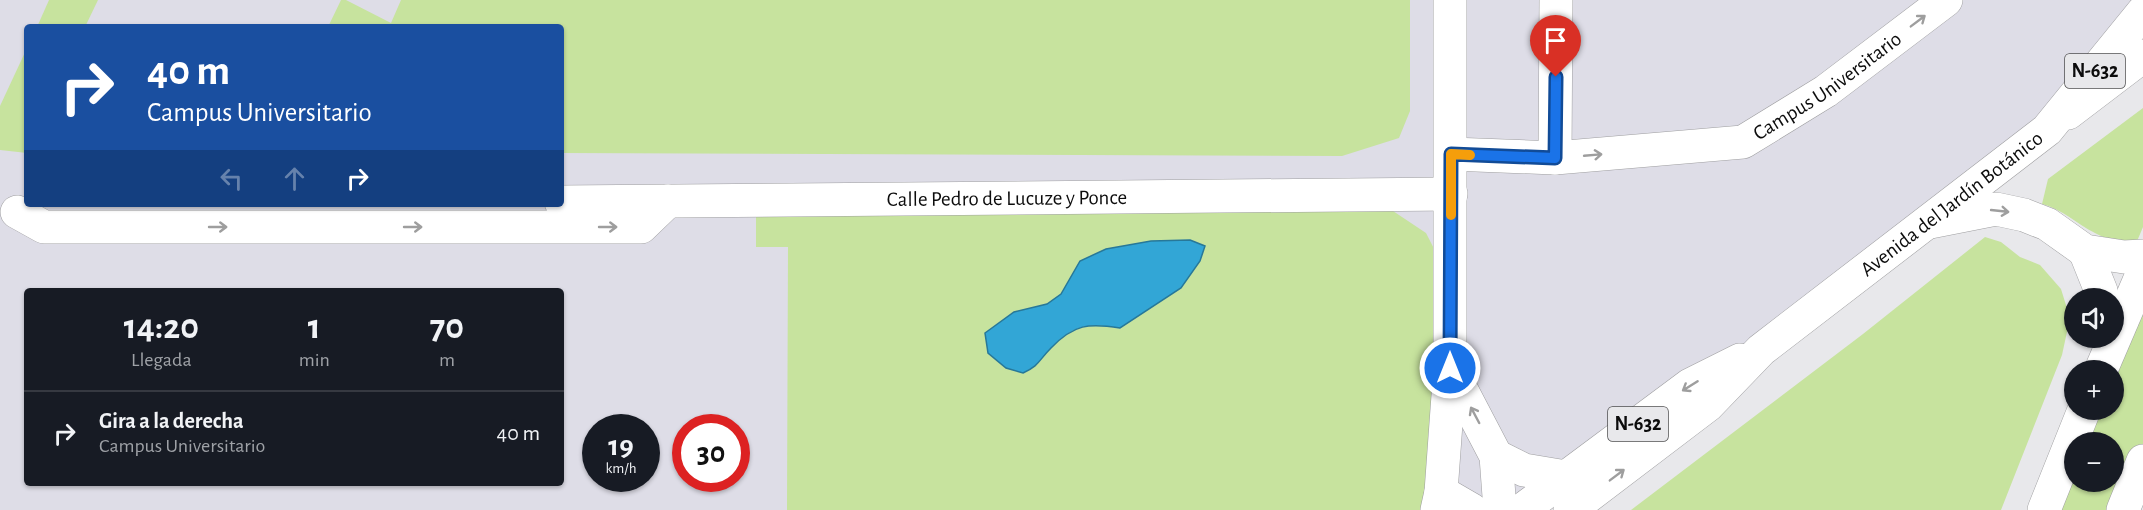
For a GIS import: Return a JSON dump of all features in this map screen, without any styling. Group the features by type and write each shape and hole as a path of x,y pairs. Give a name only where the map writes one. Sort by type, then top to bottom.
{"main road":[{"path":"1450,0 1450,368 1439,501 1472,510"},
{"path":"1555,158 1556,0"},
{"name":"Campus Universitario","path":"1451,154 1555,158 1743,142 1826,91 1946,0"},
{"name":"N-632","path":"2047,130 2143,12"},
{"name":"Avenida del Jardín Botánico","path":"1570,510 1708,405 1761,350 2143,56"},
{"name":"Calle Pedro de Lucuze y Ponce","path":"564,202 1451,194"},
{"path":"8,212 44,227 641,227 668,201"},
{"path":"8,212 163,207"},
{"name":"N-632","path":"1923,224 1995,209 2024,215 2048,224 2085,251 2124,257 2143,256"},
{"path":"2085,251 2100,288"},
{"path":"2103,356 2143,272"},
{"name":"Avenida del Jardín Botánico","path":"1522,510 1690,385 1761,350"},
{"path":"1450,368 1496,456 1500,510"},
{"path":"2044,510 2081,420"},
{"path":"1496,456 1524,470 1566,477"},
{"path":"2123,510 2143,460"}],"shaded area":[{"path":"0,0 2143,0 2047,130 1522,510 0,510"}],"green space":[{"path":"49,0 98,0 86,24 38,24"},
{"path":"341,0 346,0 391,23 401,0 1410,0 1410,111 1399,138 1342,156 564,153 564,24 329,24"},
{"path":"24,54 24,153 0,150 0,106"},
{"path":"2143,108 2143,227 2135,246 2100,235 2056,209 2042,204 2048,179"},
{"path":"1369,195 1426,233 1450,280 1441,492 1421,510 787,510 788,247 756,247 756,200"},
{"path":"1985,237 2001,242 2020,257 2040,265 2061,289 2064,299 2062,355 2001,510 1631,510 1863,334"},
{"path":"2143,272 2143,461 2123,510 2044,510 2064,460 2064,492 2124,492 2124,432 2075,432 2080,420 2124,420 2124,360 2117,360 2121,348 2124,348 2124,336"}],"water":[{"path":"1190,240 1205,246 1200,261 1181,288 1120,328 1091,326 1075,330 1059,340 1036,365 1023,373 1006,368 988,353 985,333 1014,312 1047,304 1061,294 1080,261 1106,249 1151,241"}],"slow traffic":[{"path":"1451,215 1451,154 1470,155"}],"route":[{"path":"1450,368 1451,154 1555,158 1556,77"}]}
